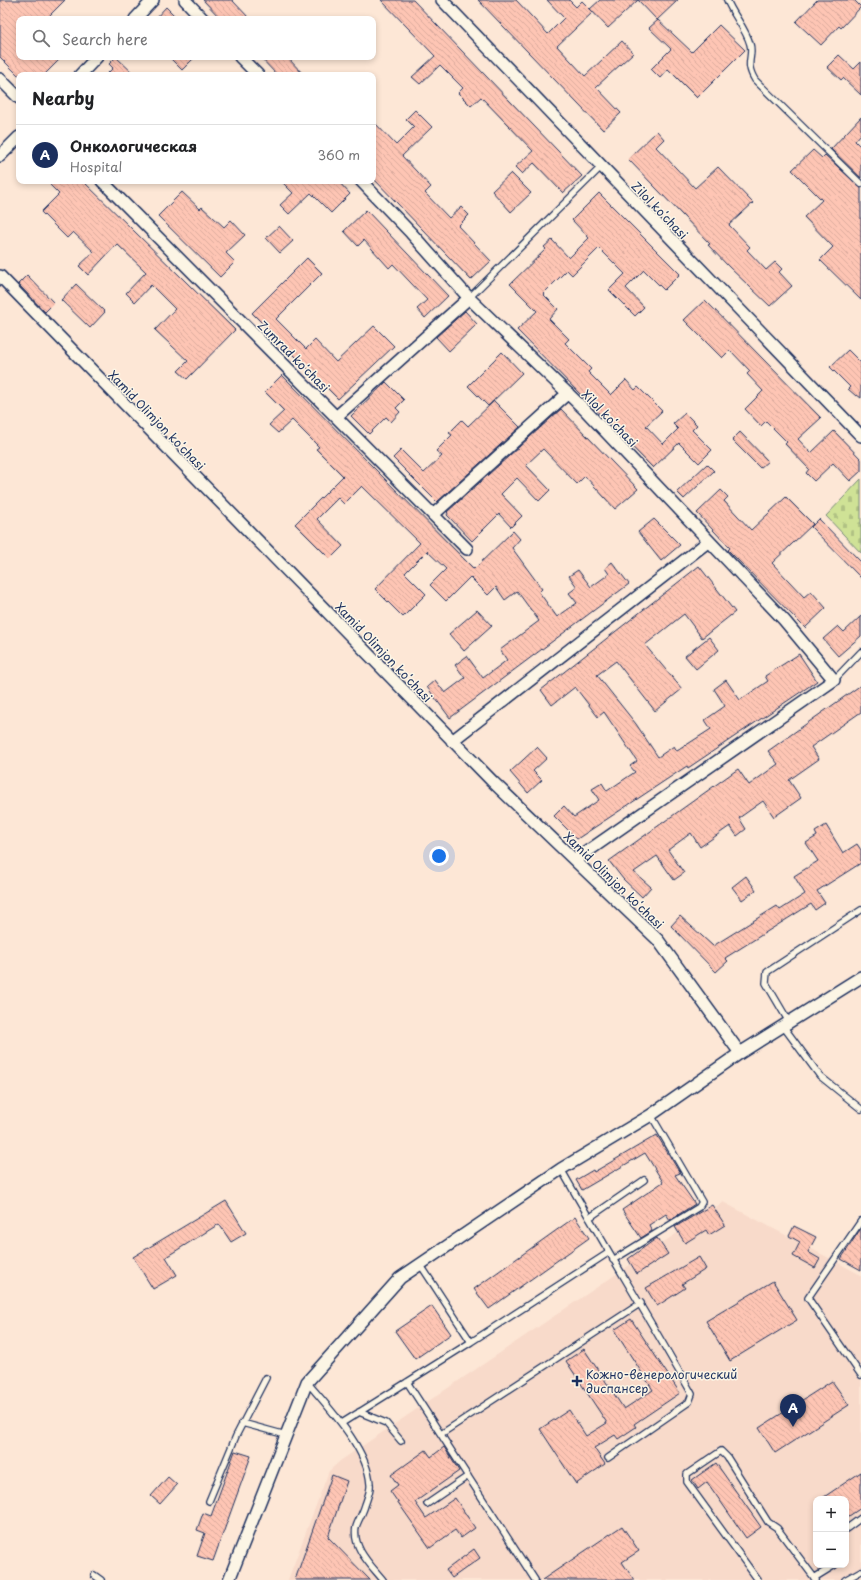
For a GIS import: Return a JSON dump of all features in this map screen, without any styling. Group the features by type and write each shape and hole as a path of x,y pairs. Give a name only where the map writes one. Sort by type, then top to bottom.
{"street":[{"path":"138,16 154,0"},
{"path":"185,0 200,16"},
{"name":"Zilol koʻchasi","path":"442,0 861,436"},
{"path":"83,72 95,60"},
{"path":"243,60 255,72"},
{"path":"0,79 16,95"},
{"path":"0,156 16,140"},
{"name":"Zumrad koʻchasi","path":"105,184 467,549"},
{"name":"Xilol koʻchasi","path":"364,184 411,233 469,298 568,393 784,620 834,680"},
{"name":"Xamid Olimjon koʻchasi","path":"0,276 452,741 658,940 740,1053"},
{"path":"336,417 469,298"},
{"path":"433,515 568,393"},
{"path":"452,741 709,541"},
{"path":"575,860 834,680"},
{"path":"229,1580 306,1382 400,1278 561,1169 651,1114 740,1053 861,977"}],"lane":[{"path":"727,0 750,43 749,62 751,72 755,80 861,184"},
{"path":"469,298 601,167"},
{"path":"834,680 861,652"},
{"path":"861,910 767,972 766,983 786,1024 820,1076 861,1109"},
{"path":"613,1260 699,1208 702,1202 651,1114"},
{"path":"561,1169 608,1253 641,1303 692,1394 689,1402 608,1458"},
{"path":"589,1218 644,1180"},
{"path":"861,1221 808,1298 861,1375"},
{"path":"342,1423 471,1342 608,1253"},
{"path":"420,1264 471,1342"},
{"path":"441,1434 641,1303"},
{"path":"209,1501 242,1423 266,1378"},
{"path":"306,1382 342,1423 367,1469 370,1485 364,1510 356,1528 356,1541 363,1554 383,1580"},
{"path":"407,1382 534,1580"},
{"path":"359,1412 386,1423 401,1441"},
{"path":"242,1423 286,1436"},
{"path":"758,1580 687,1482 687,1474 721,1451 727,1457 768,1522 777,1528 815,1579 831,1568"},
{"path":"427,1504 468,1476"},
{"path":"849,1527 861,1518"},
{"path":"845,1580 861,1571"},
{"path":"94,1575 101,1580"}],"shaded area":[{"name":"Кожно-венерологический диспансер","path":"723,1202 861,1275 861,1580 288,1580 329,1471 340,1461"}],"green space":[{"path":"861,479 861,553 826,516"}],"building":[{"path":"0,0 65,0 49,16 16,16 16,60 59,60 47,72 16,73 0,57"},
{"path":"203,0 232,0 247,16 218,16"},
{"path":"381,0 413,0 582,176 563,193 534,163 522,174 515,167 533,151 481,97 471,106 458,93 463,88 440,65 420,84 412,77 435,56"},
{"path":"478,0 516,0 548,34 564,18 547,0 569,0 576,7 582,1 593,12 557,46 585,76 622,41 633,53 596,87 621,113 603,130"},
{"path":"600,0 638,0 608,28 590,9"},
{"path":"638,0 678,0 657,20"},
{"path":"817,0 854,0 861,7 841,28 839,26 821,45 796,22"},
{"path":"166,7 175,16 158,16"},
{"path":"658,20 692,52 719,25 745,50 697,98 668,69 660,78 651,69 671,49 649,28"},
{"path":"839,55 854,69 861,62 861,95 843,78 841,80 827,67"},
{"path":"113,60 119,60 132,72 109,72 113,68 109,64"},
{"path":"172,60 192,60 182,70"},
{"path":"263,60 290,60 301,72 274,72"},
{"path":"415,110 432,127 402,156 431,187 425,193 449,218 461,207 469,215 458,226 491,261 471,280 376,181 376,124 396,145 414,127 406,119"},
{"path":"861,117 861,134 855,141 861,147 861,178 831,149"},
{"path":"657,131 664,139 656,147 695,188 718,167 753,203 729,225 750,247 747,250 766,270 775,262 782,269 779,272 792,286 770,306 729,267 708,245 710,244 628,159"},
{"path":"813,150 822,158 825,155 861,188 861,300 820,260 833,247 804,217 822,200 792,170"},
{"path":"511,173 531,193 511,212 492,191"},
{"path":"49,184 86,184 235,330 187,379 178,371 188,361 155,330 175,309 151,285 135,302 126,293 146,272 117,244 88,275 79,266 94,252 73,232 67,238 41,212 59,194"},
{"path":"284,184 341,184 350,194 331,213 311,193 289,214 280,205 293,193"},
{"path":"182,192 200,209 202,207 224,227 231,220 245,235 226,253 235,262 220,277 158,216"},
{"path":"599,193 680,274 664,290 644,270 626,288 644,307 635,316 609,290 625,274 599,248 572,275 567,270 543,294 558,309 549,319 569,339 565,343 591,369 588,372 611,395 626,380 635,390 638,387 662,411 646,426 663,444 678,429 673,424 685,413 697,425 692,430 712,450 699,463 679,443 653,468 517,330 537,311 510,284 546,249 544,247 552,240 569,258 589,238 572,220"},
{"path":"366,210 448,296 425,318 417,309 427,300 393,264 389,268 364,240 358,246 344,231"},
{"path":"279,226 293,241 280,253 266,238"},
{"path":"307,258 322,273 276,319 306,349 315,340 336,362 374,326 394,346 338,399 252,313"},
{"path":"27,275 54,303 45,312 18,284"},
{"path":"76,284 105,312 90,328 61,300"},
{"path":"705,300 821,418 798,439 811,453 834,431 861,459 861,471 850,481 833,463 814,481 806,473 809,469 785,444 787,442 766,421 761,426 745,409 763,391 747,374 750,371 730,350 722,358 684,320"},
{"path":"465,311 477,324 449,351 436,337"},
{"path":"848,350 861,363 861,398 857,395 856,396 848,389 850,387 830,367"},
{"path":"502,352 522,373 488,406 468,386"},
{"path":"282,375 474,569 513,531 520,539 512,548 542,589 539,592 557,617 577,603 569,593 577,587 569,576 578,570 591,587 609,574 605,568 612,562 629,584 450,718 427,687 435,680 445,693 465,678 455,665 467,656 483,678 507,660 500,650 539,621 517,591 505,600 496,587 488,595 470,577 446,601 430,585 446,569 427,551 405,573 426,594 403,617 375,589 420,543 362,486 344,504 338,498 317,519 343,546 330,559 295,524 343,476 316,449 319,447 292,420 278,433 269,425 284,411 265,392"},
{"path":"386,382 404,400 396,408 400,412 391,422 386,417 369,434 351,416"},
{"path":"494,401 520,427 437,502 393,458 401,450 424,473 442,456 436,451 452,435 449,433 462,420 468,426"},
{"path":"561,409 638,489 615,509 585,476 577,484 543,449 526,465 550,490 539,501 517,478 501,494 522,516 511,527 499,514 472,541 447,515 447,512"},
{"path":"740,432 768,461 760,468 732,440"},
{"path":"707,464 714,471 684,499 677,492"},
{"path":"721,490 728,497 724,501 751,530 786,497 813,524 772,563 804,597 811,591 826,608 805,628 728,550 730,548 697,513"},
{"path":"654,519 680,545 661,561 638,532"},
{"path":"819,519 861,562 861,578 811,527"},
{"path":"699,566 735,612 702,638 684,614 645,645 682,689 655,711 616,661 597,675 636,724 658,757 674,746 677,751 711,729 705,720 725,706 714,689 726,680 740,700 768,681 765,676 799,654 817,681 688,768 687,766 577,839 554,816 564,806 574,817 599,800 592,789 602,783 607,791 635,772 630,766 637,761 604,712 598,717 575,687 552,705 541,690"},
{"path":"477,610 492,626 464,651 449,634"},
{"path":"861,616 861,636 838,656 823,639 838,626 844,632"},
{"path":"709,637 719,650 696,669 685,656"},
{"path":"861,685 861,712 811,747 819,759 789,780 801,798 774,817 763,801 739,818 746,829 737,836 730,826 700,847 691,833 668,850 684,873 674,880 657,856 634,872 651,887 642,897 623,879 609,861 738,769 749,785 778,764 768,751"},
{"path":"537,747 547,758 533,771 542,780 528,793 510,772"},
{"path":"826,825 843,853 857,844 861,850 861,863 817,891 825,903 815,910 811,904 725,958 728,961 716,972 671,926 680,916 713,946 777,906 780,910 805,894 794,876 818,861 806,843 817,836 815,832"},
{"path":"746,876 756,890 742,900 732,887"},
{"path":"657,1135 680,1173 675,1175 695,1204 670,1220 666,1214 649,1225 652,1231 641,1238 622,1210 663,1182 645,1153 582,1190 576,1180 593,1170 594,1172"},
{"path":"226,1201 246,1233 231,1242 219,1224 166,1257 177,1275 153,1289 133,1257"},
{"path":"712,1205 725,1225 709,1235 706,1230 685,1243 675,1227"},
{"path":"575,1217 589,1238 489,1309 474,1289"},
{"path":"794,1226 816,1237 808,1252 820,1259 815,1268 793,1256 800,1242 789,1236"},
{"path":"861,1228 861,1270 841,1259"},
{"path":"657,1238 668,1254 637,1274 628,1259"},
{"path":"699,1257 706,1269 682,1284 685,1288 657,1306 646,1288"},
{"path":"773,1281 797,1320 730,1361 706,1321"},
{"path":"432,1306 451,1334 415,1359 395,1331"},
{"path":"631,1319 680,1393 634,1424 636,1427 618,1439 615,1435 594,1448 605,1464 576,1484 540,1429 569,1410 586,1436 607,1423 566,1361 584,1349 624,1409 653,1390 614,1330"},
{"path":"832,1381 849,1405 775,1453 759,1428"},
{"path":"444,1447 459,1471 415,1502 426,1518 455,1498 475,1528 461,1538 455,1530 430,1548 390,1491 398,1485 391,1475 426,1450 431,1457"},
{"path":"235,1451 251,1456 213,1561 197,1556 205,1533 197,1530 203,1513 211,1516"},
{"path":"716,1463 761,1527 746,1538 707,1482 698,1489 692,1480"},
{"path":"861,1472 861,1508 849,1516 849,1496 825,1496"},
{"path":"332,1475 347,1481 328,1537 370,1580 295,1580"},
{"path":"168,1477 177,1485 160,1504 151,1496"},
{"path":"622,1526 639,1551 622,1562 634,1580 542,1580"},
{"path":"474,1549 480,1558 452,1578 446,1570"}],"place":[{"name":"Кожно-венерологический диспансер","path":"577,1381"},
{"name":"Онкологическая","path":"793,1427"}]}
